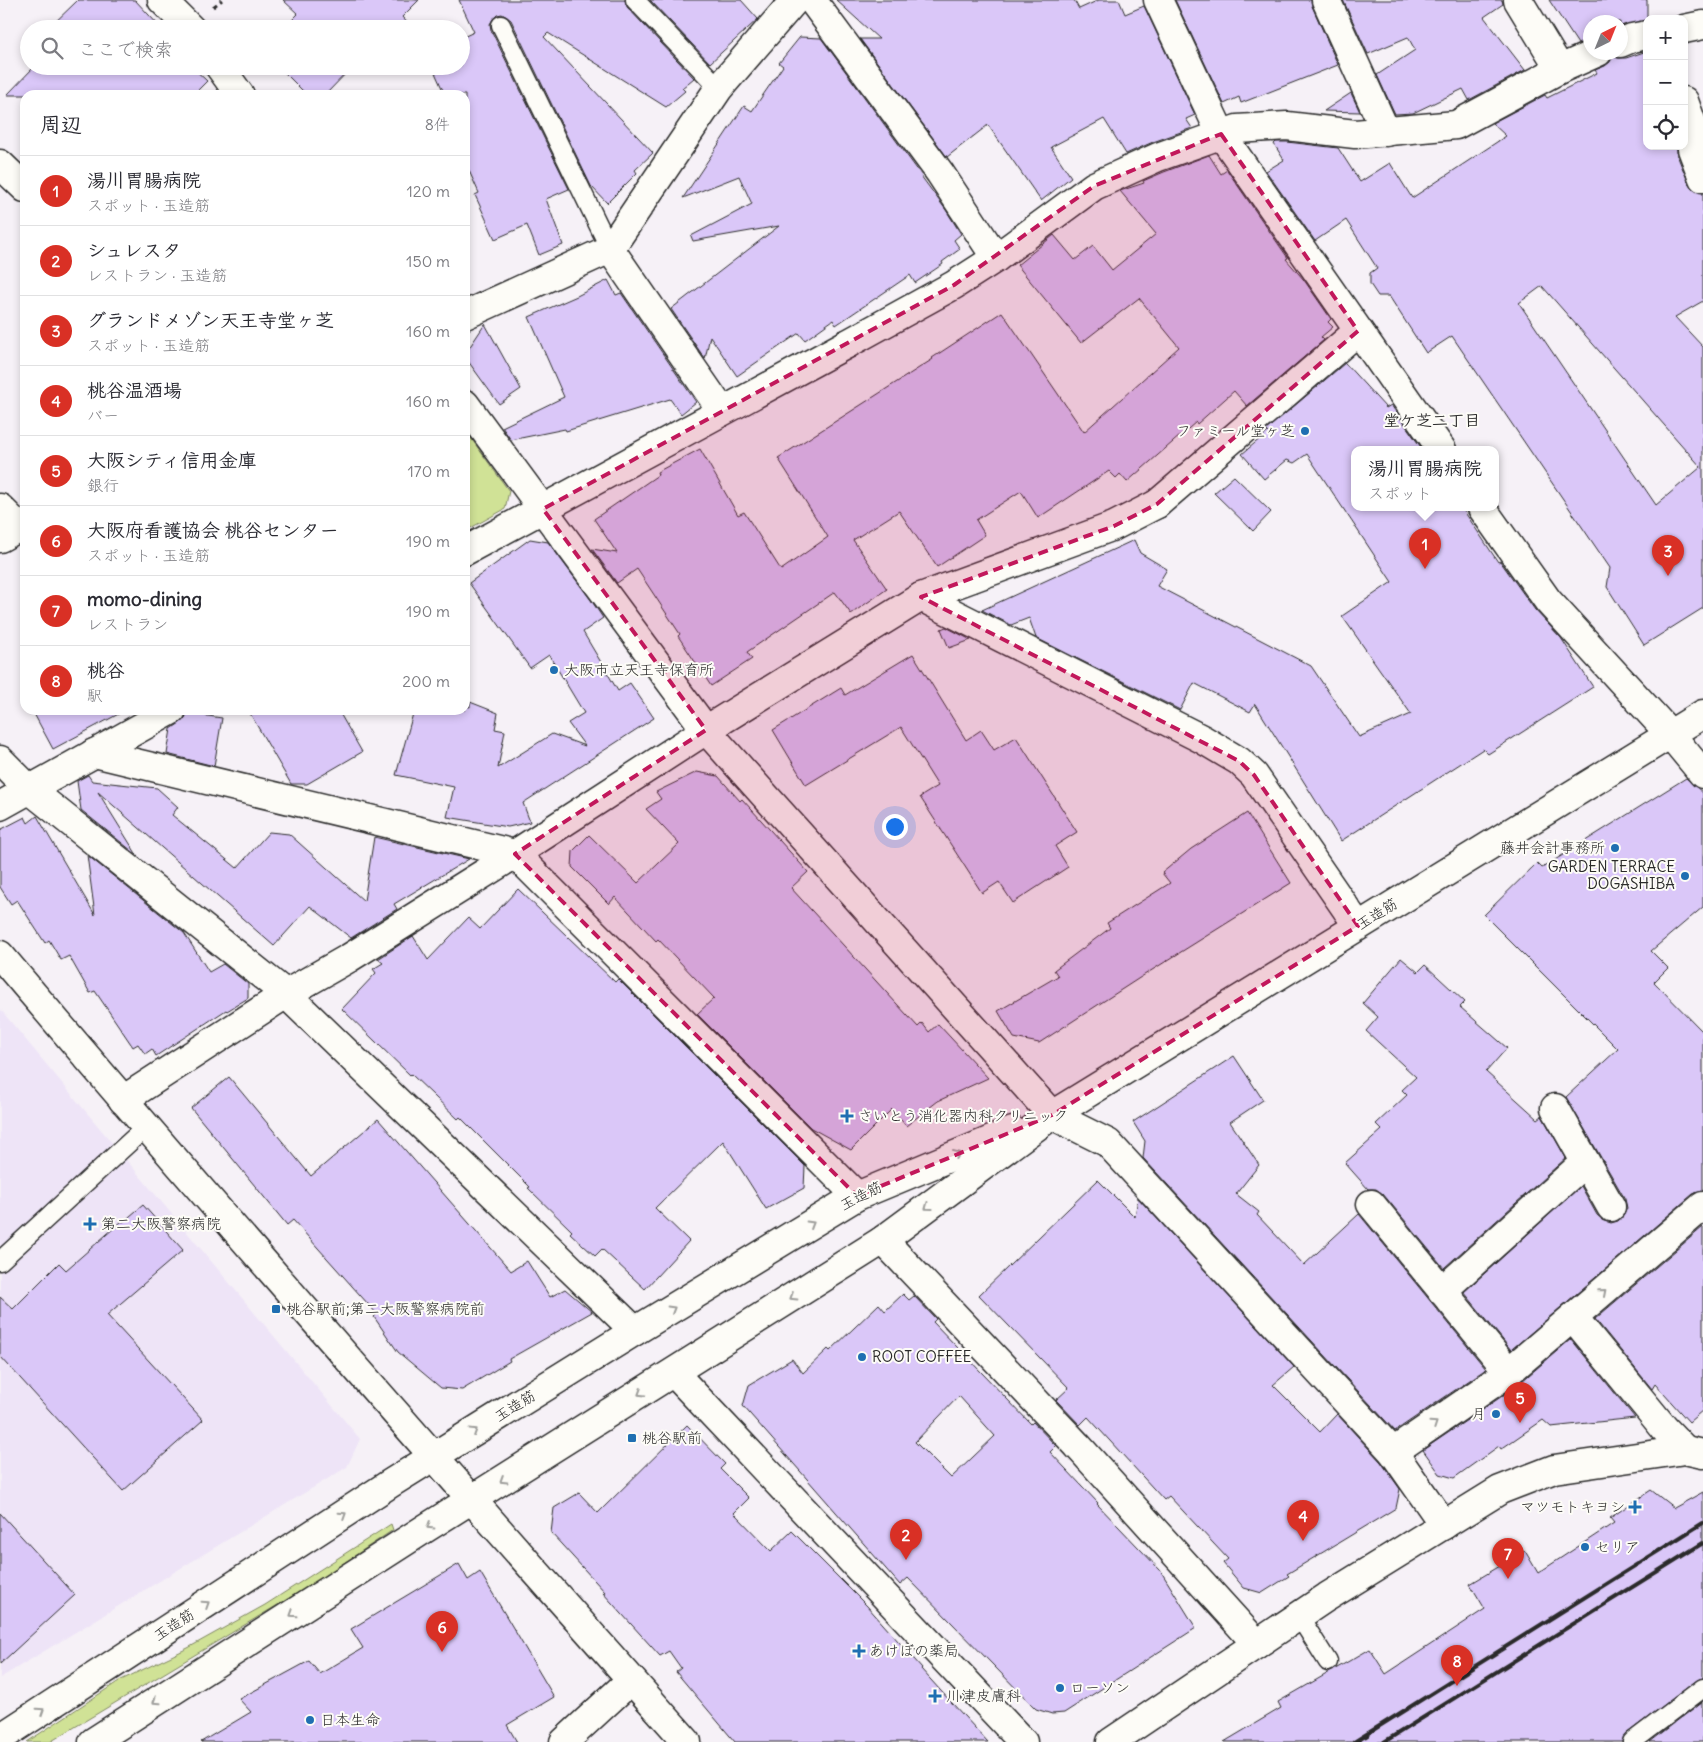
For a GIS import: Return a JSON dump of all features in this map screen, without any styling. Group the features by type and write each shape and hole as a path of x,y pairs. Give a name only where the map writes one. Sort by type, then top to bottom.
{"street":[{"path":"162,0 182,20"},
{"path":"470,313 610,249 719,88 795,0"},
{"path":"812,0 940,174 996,258"},
{"path":"1158,0 1221,134 1439,446"},
{"path":"1326,0 1386,132"},
{"path":"1518,0 1560,69"},
{"path":"1688,28 1703,25"},
{"path":"1628,40 1643,36"},
{"path":"470,548 954,285 996,258 1094,186 1158,157 1237,128 1287,126 1355,134 1456,126 1560,69 1583,59"},
{"path":"226,75 236,90"},
{"path":"1686,105 1697,137 1692,149 1703,178"},
{"path":"0,164 20,183"},
{"path":"610,249 722,411"},
{"path":"123,1100 286,994 349,958 515,854 706,730 921,597 1114,526 1157,504 1358,331"},
{"path":"470,411 706,730 1052,1115 1108,1143 1393,1452 1444,1525"},
{"path":"0,508 15,529"},
{"path":"1484,511 1548,601 1670,734 1703,774"},
{"path":"921,597 1202,739 1239,761 1254,775 1358,926"},
{"name":"玉造筋","path":"93,1742 471,1500 883,1240 1052,1115 1703,714"},
{"path":"0,806 163,715"},
{"path":"94,753 515,854 857,1196"},
{"path":"0,760 29,789 286,994 635,1331"},
{"path":"0,955 146,1127 433,1457 687,1742"},
{"path":"1554,1108 1611,1207"},
{"name":"玉造筋","path":"0,1738 433,1457 857,1196 1052,1115"},
{"path":"1442,1291 1585,1162"},
{"path":"1371,1204 1509,1372"},
{"path":"1393,1452 1509,1372 1703,1206"},
{"path":"883,1240 1077,1445 1257,1644"},
{"path":"1573,1317 1664,1428 1694,1452"},
{"path":"674,1372 1023,1742"},
{"path":"1111,1742 1299,1616 1500,1490 1554,1469 1694,1452"},
{"path":"564,1742 631,1680"}],"lane":[{"path":"635,0 719,88"},
{"path":"501,25 610,249"},
{"path":"0,1260 146,1127"},
{"path":"1299,1616 1328,1662"},
{"path":"1632,1742 1703,1688"}],"path":[{"path":"1357,1742 1372,1733"}],"highlighted area":[{"path":"1221,134 1358,331 1157,504 1114,526 921,597 1239,761 1254,775 1358,926 1052,1115 857,1196 515,854 706,730 543,509 954,285 1094,186"}],"shaded area":[{"name":"第二大阪警察病院","path":"0,1009 360,1439 347,1467 0,1678"}],"green space":[{"path":"470,437 509,491 505,509 470,528"},
{"path":"391,1524 393,1530 311,1585 50,1742 27,1742 119,1681 188,1648 265,1605"}],"building":[{"path":"78,0 135,0 154,20 57,20"},
{"path":"283,0 419,0 402,17 405,20 292,20 298,14"},
{"path":"459,0 625,0 627,7 694,78 682,88 685,91 666,107 548,33 544,37 653,153 635,170 637,173 607,203 591,186 511,20 502,14 497,15 493,19 490,24 491,30 569,189 546,199 563,245 539,255 527,225 495,239 475,195 479,193 470,173 470,90 443,90 436,75 470,75 470,34 474,32"},
{"path":"650,0 741,0 758,19 710,63"},
{"path":"836,0 1074,0 1079,9 1099,0 1119,0 1125,14 1144,6 1195,115 1186,119 1192,128 1126,154 1104,119 1051,147 1071,177 1041,201 988,125 947,157 860,39 879,39"},
{"path":"1175,0 1311,0 1338,65 1241,103 1239,97 1224,104"},
{"path":"1343,0 1502,0 1503,4 1484,17 1525,70 1469,100 1463,89 1413,113 1395,114 1377,75 1415,50 1408,37 1368,54"},
{"path":"1549,0 1647,0 1647,15 1643,15 1643,21 1628,24 1628,15 1583,15 1583,42 1578,44"},
{"path":"800,37 821,38 946,210 961,234 954,240 960,249 942,262 943,264 915,283 910,275 836,325 833,320 805,340 799,333 737,376 710,336 705,359 671,309 779,226 693,241 691,236 752,204 739,176 683,198 744,106 752,111 783,66 779,63"},
{"path":"1643,52 1643,150 1677,150 1677,155 1689,184 1694,190 1703,193 1703,301 1675,317 1703,347 1703,608 1644,645 1607,587 1610,568 1452,336 1426,353 1389,296 1378,296 1370,284 1370,273 1377,268 1346,220 1315,241 1266,171 1284,160 1274,144 1276,142 1338,148 1360,182 1390,163 1412,198 1506,136 1492,123 1545,95 1547,98 1597,73 1595,70 1611,60 1628,60 1628,57","holes":["1542,286 1701,467 1656,505 1519,303"]},
{"path":"26,75 201,75 207,81 198,90 20,90 20,95 7,95"},
{"path":"287,75 344,75 330,90 302,90"},
{"path":"1351,93 1360,112 1324,111"},
{"path":"1209,155 1221,174 1227,170 1288,258 1286,259 1304,280 1331,319 1328,322 1333,327 1321,337 1324,340 1247,406 1234,391 1127,482 1120,474 1116,478 1109,471 1038,518 1021,491 976,520 985,535 937,567 899,511 853,540 887,589 851,614 835,592 747,652 752,659 711,686 678,636 680,634 637,569 617,583 592,549 617,553 594,519 658,475 657,472 700,449 738,515 744,512 781,570 828,537 778,458 933,359 1002,312 1084,432 1179,347 1139,298 1081,343 1017,265 1054,235 1075,260 1093,246 1112,270 1156,234 1120,191 1144,183 1143,181"},
{"path":"608,280 616,295 621,293 696,402 681,414 670,399 566,431 565,429 511,440 502,427 564,397 529,317"},
{"path":"485,324 521,389 499,404 470,364 470,346"},
{"path":"1345,363 1386,408 1391,405 1420,446 1351,446 1351,511 1464,511 1498,562 1500,561 1535,610 1561,638 1593,687 1488,754 1483,749 1341,841 1255,704 1250,712 1194,683 1180,710 1036,638 1029,618 1011,625 982,610 1134,540 1140,553 1167,569 1157,586 1311,666 1359,737 1411,714 1342,616 1392,582 1307,454 1294,463 1287,460 1264,479 1242,454 1268,432 1266,430"},
{"path":"1234,476 1271,512 1253,531 1214,493"},
{"path":"530,539 548,542 603,618 583,632 618,691 630,683 654,718 523,803 530,822 508,827 447,817 454,787 396,775 413,715 470,715 470,702 498,713 495,729 505,731 498,768 552,734 585,746 568,723 584,713 549,655 530,668 470,582"},
{"path":"946,627 971,640 949,648 941,629"},
{"path":"913,654 966,740 981,730 994,750 1016,737 1077,832 1055,846 1068,867 1013,903 999,882 982,893 920,797 938,786 901,727 806,785 773,730 841,688 845,695"},
{"path":"35,715 117,715 53,749"},
{"path":"186,715 201,715 222,718 214,766 167,754 171,729"},
{"path":"251,715 341,715 362,752 307,784 291,784"},
{"path":"697,772 718,776 740,801 742,799 808,872 791,888 918,1027 922,1023 929,1032 938,1024 988,1078 938,1101 906,1126 892,1109 851,1150 811,1128 697,1014 714,998 658,939 656,941 615,897 609,904 572,867 573,851 589,835 638,883 679,844 646,809 661,799 656,792"},
{"path":"88,775 92,781 157,788 178,807 172,815 237,868 269,832 289,834 364,901 374,837 469,859 394,904 397,909 351,938 310,906 274,946 98,792 137,855 81,810 77,781"},
{"path":"1686,778 1703,793 1703,907 1651,951 1668,968 1654,982 1703,1032 1703,1191 1693,1194 1511,1350 1464,1292 1581,1186 1597,1215 1603,1220 1611,1223 1618,1221 1624,1215 1627,1208 1625,1199 1566,1097 1618,1049 1484,915 1537,863 1542,868"},
{"path":"1247,813 1291,883 1039,1043 1014,1038 998,1011 1058,976 1054,970 1110,928 1107,923 1170,883 1162,873 1191,849"},
{"path":"37,816 95,915 87,855 184,933 209,972 223,964 248,984 248,998 226,1010 156,1056 152,1049 145,1054 138,1044 133,1047 95,991 90,993 69,956 61,960 49,940 45,943 17,900 11,904 0,887 0,830 25,817 28,823"},
{"path":"518,889 615,982 618,979 805,1166 804,1188 766,1209 723,1141 655,1208 689,1241 645,1289 602,1249 595,1256 570,1233 572,1231 460,1117 458,1119 342,1009 376,973 373,969 383,963 378,959 413,936 428,960 468,918 480,929"},
{"path":"1401,958 1418,972 1425,965 1465,1002 1460,1007 1507,1048 1486,1072 1538,1119 1542,1116 1566,1158 1444,1268 1383,1194 1376,1189 1368,1189 1345,1163 1382,1130 1376,1124 1407,1095 1402,1090 1416,1077 1366,1031 1378,1017 1363,1003"},
{"path":"1234,1056 1263,1100 1230,1122 1259,1165 1236,1194 1259,1212 1257,1215 1304,1265 1359,1214 1486,1369 1395,1431 1143,1158 1145,1141 1133,1122"},
{"path":"229,1077 311,1176 378,1119 511,1271 527,1261 550,1297 565,1289 592,1312 509,1359 510,1361 462,1390 441,1388 398,1352 374,1317 377,1314 293,1220 287,1225 191,1108"},
{"path":"1098,1180 1135,1217 1138,1198 1294,1367 1273,1385 1320,1432 1337,1414 1381,1462 1400,1489 1396,1508 1287,1574 1289,1576 1262,1593 1244,1588 1223,1563 1228,1559 1169,1496 1164,1500 1088,1417 1080,1425 1056,1400 1069,1388 979,1295"},
{"path":"143,1205 183,1250 107,1315 203,1420 123,1491 0,1356 0,1297 13,1309 59,1263 66,1270"},
{"path":"1703,1227 1703,1410 1689,1422 1655,1384 1652,1389 1595,1319"},
{"path":"903,1294 909,1300 914,1296 936,1319 933,1322 1031,1424 1033,1422 1056,1446 1050,1452 1160,1570 1196,1628 1064,1713 1052,1714 1036,1709 908,1578 900,1585 743,1406 749,1385 792,1359 803,1373 828,1349 830,1351 879,1304 885,1311","holes":["959,1396 995,1436 951,1478 915,1442"]},
{"path":"1571,1339 1635,1418 1551,1427 1543,1420 1501,1449 1499,1446 1454,1478 1440,1474 1423,1450 1514,1388"},
{"path":"687,1425 725,1464 720,1469 749,1498 734,1513 771,1551 792,1531 867,1606 921,1669 988,1742 735,1742 676,1672 681,1668 669,1651 660,1656 551,1533 554,1508 579,1493 598,1513"},
{"path":"1651,1490 1674,1508 1703,1492 1703,1678 1697,1680 1626,1734 1622,1742 1224,1742 1281,1708 1278,1702 1370,1649 1386,1674 1485,1609 1470,1584 1525,1551 1538,1573 1614,1523 1610,1518"},
{"path":"0,1513 75,1595 0,1664"},
{"path":"459,1564 468,1580 480,1572 554,1697 507,1725 517,1742 201,1742 251,1712 239,1699 309,1661 320,1674 363,1648 351,1629"},
{"path":"1703,1701 1703,1742 1650,1742"}],"railway":[{"path":"1354,1742 1703,1523"},
{"path":"1384,1742 1703,1543"}],"place":[{"name":"ファミール堂ヶ芝","path":"1305,431"},
{"name":"湯川胃腸病院","path":"1425,569"},
{"name":"グランドメゾン天王寺堂ヶ芝","path":"1668,576"},
{"name":"大阪市立天王寺保育所","path":"554,670"},
{"name":"藤井会計事務所","path":"1615,848"},
{"name":"GARDEN TERRACE DOGASHIBA","path":"1685,876"},
{"name":"さいとう消化器内科クリニック","path":"847,1116"},
{"name":"第二大阪警察病院","path":"90,1224"},
{"name":"桃谷駅前;第二大阪警察病院前","path":"276,1309"},
{"name":"ROOT COFFEE","path":"862,1357"},
{"name":"月","path":"1496,1414"},
{"name":"大阪シティ信用金庫","path":"1520,1423"},
{"name":"桃谷駅前","path":"632,1438"},
{"name":"マツモトキヨシ","path":"1635,1507"},
{"name":"桃谷温酒場","path":"1303,1541"},
{"name":"セリア","path":"1585,1547"},
{"name":"シュレスタ","path":"906,1560"},
{"name":"momo-dining","path":"1508,1579"},
{"name":"あけぼの薬局","path":"859,1651"},
{"name":"大阪府看護協会 桃谷センター","path":"442,1652"},
{"name":"桃谷","path":"1457,1686"},
{"name":"ローソン","path":"1060,1688"},
{"name":"川津皮膚科","path":"935,1696"},
{"name":"日本生命","path":"310,1720"}],"district":[{"name":"堂ケ芝二丁目","path":"1432,420"}]}
